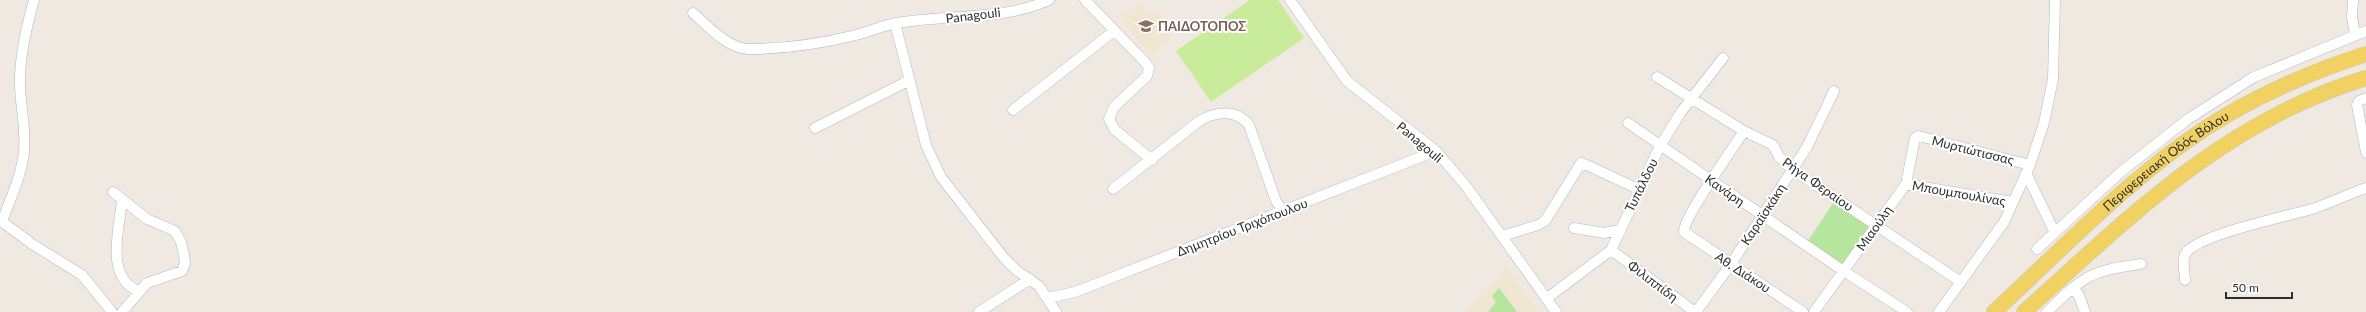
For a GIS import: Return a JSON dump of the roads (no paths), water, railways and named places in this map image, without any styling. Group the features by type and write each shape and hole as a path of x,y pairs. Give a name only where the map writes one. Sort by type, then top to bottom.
{"main road":[{"name":"Περιφερειακή Οδός Βόλου","path":"1994,312 2140,177 2185,143 2256,99 2308,75 2366,54"},
{"name":"Περιφερειακή Οδός Βόλου","path":"2024,312 2134,212 2194,164 2286,110 2366,78"}],"street":[{"path":"34,0 28,23 20,74 25,132 24,152 20,169 1,221 32,244 82,275 112,312"},
{"name":"Panagouli","path":"693,14 727,42 748,48 797,48 860,34 895,23 964,18 1022,8 1049,0"},
{"path":"1085,0 1149,68 1147,76 1111,112 1110,123 1118,133 1152,160"},
{"name":"Panagouli","path":"1290,0 1347,81 1436,151 1466,186 1556,312"},
{"path":"1939,312 1998,232 2028,169 2044,123 2053,79 2055,0"},
{"path":"2353,0 2352,17 2355,34"},
{"path":"895,23 908,81 926,145 941,178 1004,258 1039,286 1056,312"},
{"path":"1014,110 1114,31"},
{"path":"2037,249 2122,171 2188,119 2254,77 2355,34 2366,31"},
{"name":"Τυπάλδου","path":"1612,250 1638,189 1660,146 1691,98 1723,58"},
{"name":"Ρήγα Φεραίου","path":"1657,77 1744,131 1774,146 1780,157 1792,169 1961,282"},
{"path":"815,128 908,81"},
{"name":"Καραϊσκάκη","path":"1696,312 1731,264 1812,138 1834,91"},
{"path":"2366,98 2359,101 2357,105 2366,152"},
{"path":"1112,189 1152,160 1198,122 1213,113 1232,114 1241,117 1249,125 1276,201 1283,211"},
{"name":"Κανάρη","path":"1628,123 1762,216 1908,312"},
{"path":"1712,180 1744,131"},
{"name":"Μυρτιώτισσας","path":"1917,137 2028,169"},
{"name":"Μιαούλη","path":"1814,312 1842,270 1847,267 1876,224 1906,184 1913,140 1917,137"},
{"name":"Δημητρίου Τριχόπουλου","path":"1048,298 1075,292 1436,151"},
{"path":"1502,236 1538,225 1545,221 1581,164 1590,166 1638,189"},
{"path":"2028,169 2055,233"},
{"name":"Αθ. Διάκου","path":"1712,180 1684,224 1684,232 1803,312"},
{"name":"Μπουμπουλίνας","path":"1906,184 2012,202"},
{"path":"2185,280 2184,256 2188,250 2202,242 2241,228 2315,208 2366,188"},
{"path":"113,192 122,201 147,219 175,231 181,242 185,263 182,271 146,283 122,312"},
{"path":"122,201 117,258 118,271 124,283 138,291"},
{"path":"1574,228 1604,234 1620,230"},
{"path":"1546,299 1612,250"},
{"name":"Φιλιππίδη","path":"1612,250 1696,312"},
{"path":"2047,312 2083,279 2098,271 2141,264"},
{"path":"979,312 1030,279"},
{"path":"2070,290 2078,293 2085,312"}],"place":[{"name":"ΠΑΙΔΟΤΟΠΟΣ","path":"1146,26"}]}
